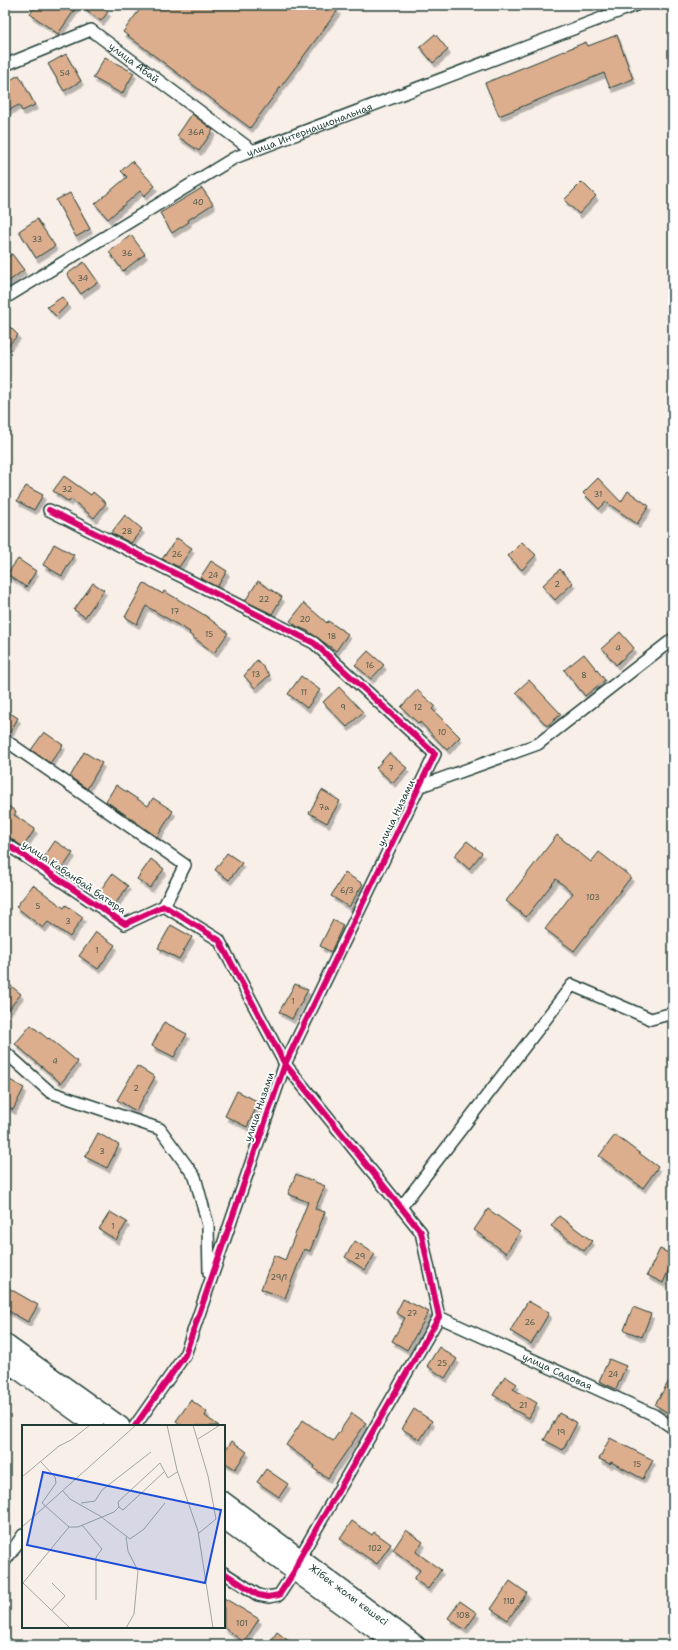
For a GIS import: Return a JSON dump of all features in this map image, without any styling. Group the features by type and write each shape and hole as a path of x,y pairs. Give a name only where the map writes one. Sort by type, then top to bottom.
{"main road":[{"path":"5,1343 120,1425"},
{"path":"5,1361 94,1425"},
{"name":"Жібек жолы көшесі","path":"225,1502 297,1565 396,1645"},
{"name":"Жібек жолы көшесі","path":"225,1522 297,1565 417,1645"}],"street":[{"name":"улица Интернациональная","path":"5,298 234,158 636,5"},
{"name":"улица Абай","path":"5,65 91,30 253,151"},
{"name":"улица Низами","path":"49,510 314,643 435,754 421,786 285,1064 209,1281 185,1355 136,1425"},
{"name":"улица Низами","path":"421,786 538,744 673,639"},
{"path":"5,740 185,865 164,906 219,940 285,1064 402,1206 421,1232 440,1317 279,1595 268,1597 258,1595 225,1574"},
{"name":"улица Кабанбай батыра","path":"5,843 125,924 164,906"},
{"path":"402,1206 572,985 652,1019 673,1013"},
{"path":"5,1052 50,1092 160,1129 195,1177 208,1225 209,1281"},
{"name":"улица Садовая","path":"440,1317 654,1415 673,1428"},
{"path":"5,1561 22,1536"}],"building":[{"path":"36,5 78,5 58,34 30,14"},
{"path":"80,5 99,5 108,12 101,21"},
{"path":"143,5 331,5 338,10 250,128 123,32"},
{"path":"435,34 448,50 433,63 420,47"},
{"path":"617,35 633,79 610,88 604,73 499,116 485,83 586,42 588,46"},
{"path":"66,54 81,81 64,91 48,64"},
{"path":"105,57 134,73 122,94 93,78"},
{"path":"19,75 35,105 22,111 19,105 5,112 5,83"},
{"path":"192,114 213,130 199,151 177,136"},
{"path":"132,161 155,186 144,196 140,191 108,219 95,204 127,177 121,171"},
{"path":"582,182 596,196 579,214 564,200"},
{"path":"202,188 213,204 188,220 189,222 172,233 160,213"},
{"path":"70,193 90,229 76,237 56,200"},
{"path":"37,219 55,246 36,258 19,231"},
{"path":"131,235 145,254 123,271 109,252"},
{"path":"12,254 24,270 5,284 5,259"},
{"path":"84,262 98,282 81,294 67,274"},
{"path":"62,297 68,304 56,316 47,307"},
{"path":"5,322 18,335 5,349"},
{"path":"64,476 91,495 93,492 106,503 94,518 71,499 69,502 53,491"},
{"path":"598,478 621,502 628,491 649,506 637,524 606,502 599,509 583,493"},
{"path":"26,486 43,495 34,510 17,501"},
{"path":"125,515 142,529 131,543 111,533"},
{"path":"177,538 192,548 179,567 162,559"},
{"path":"522,542 536,555 522,570 508,556"},
{"path":"54,544 74,555 62,576 43,565"},
{"path":"18,559 36,571 26,587 7,574"},
{"path":"211,561 227,571 217,587 200,578"},
{"path":"560,569 573,583 555,600 542,586"},
{"path":"258,581 282,597 272,614 245,601"},
{"path":"93,583 104,590 85,617 74,610"},
{"path":"144,583 163,594 164,591 206,616 228,633 214,653 189,634 190,632 146,606 137,624 125,617"},
{"path":"304,603 327,623 328,621 348,634 336,651 308,631 298,627 290,621"},
{"path":"620,632 634,648 616,665 602,648"},
{"path":"368,651 384,665 371,679 355,665"},
{"path":"584,654 605,680 585,696 564,670"},
{"path":"257,660 270,675 255,688 244,676"},
{"path":"301,676 320,690 307,708 288,694"},
{"path":"529,680 561,714 547,726 516,692"},
{"path":"339,687 363,712 347,727 323,702"},
{"path":"417,690 435,706 432,709 460,737 447,750 420,722 419,724 401,707"},
{"path":"5,710 18,718 9,734 5,733"},
{"path":"44,732 63,745 50,763 31,750"},
{"path":"84,752 102,763 87,789 70,777"},
{"path":"389,753 407,768 393,783 376,768"},
{"path":"116,785 148,806 153,798 173,811 157,837 106,801"},
{"path":"322,790 340,801 327,823 309,813"},
{"path":"5,803 16,812 14,815 35,829 23,847 5,834"},
{"path":"557,835 591,862 599,852 631,877 574,951 545,929 573,893 556,879 526,917 506,901"},
{"path":"55,841 73,853 60,872 42,860"},
{"path":"467,841 482,853 469,869 454,856"},
{"path":"227,853 242,863 229,880 215,870"},
{"path":"151,859 164,869 150,888 137,879"},
{"path":"345,873 363,884 349,907 331,896"},
{"path":"112,874 128,886 113,907 96,896"},
{"path":"33,885 64,908 66,905 83,917 70,937 48,922 43,928 16,907"},
{"path":"333,920 343,925 331,952 320,946"},
{"path":"171,925 192,937 179,959 158,948"},
{"path":"96,932 115,945 98,969 79,956"},
{"path":"5,981 21,994 5,1014"},
{"path":"295,984 308,990 292,1019 279,1012"},
{"path":"164,1022 187,1034 174,1057 152,1046"},
{"path":"31,1025 78,1062 61,1083 15,1044"},
{"path":"137,1066 155,1077 136,1111 117,1100"},
{"path":"10,1080 24,1088 13,1110 5,1105 5,1089"},
{"path":"237,1091 259,1102 247,1127 225,1116"},
{"path":"98,1133 119,1145 107,1168 85,1157"},
{"path":"615,1135 658,1167 643,1188 599,1156"},
{"path":"296,1174 325,1186 315,1209 325,1212 310,1251 304,1249 285,1298 261,1289 274,1255 285,1260 308,1202 288,1194"},
{"path":"488,1209 520,1232 506,1253 474,1230"},
{"path":"110,1212 127,1222 116,1240 99,1229"},
{"path":"559,1216 592,1241 584,1251 551,1226"},
{"path":"355,1241 375,1254 365,1270 345,1257"},
{"path":"660,1249 673,1255 673,1260 663,1283 647,1275"},
{"path":"5,1286 38,1305 28,1322 5,1309"},
{"path":"403,1299 429,1312 407,1350 392,1341 405,1318 396,1313"},
{"path":"528,1301 549,1313 531,1344 510,1331"},
{"path":"633,1307 651,1314 642,1337 624,1330"},
{"path":"439,1347 457,1359 445,1378 427,1366"},
{"path":"609,1359 626,1366 616,1389 599,1381"},
{"path":"673,1374 673,1416 655,1405"},
{"path":"505,1376 517,1384 513,1389 537,1403 529,1418 509,1407 510,1405 493,1395"},
{"path":"191,1400 207,1412 205,1416 218,1425 182,1425 176,1421"},
{"path":"414,1409 432,1421 420,1440 402,1429"},
{"path":"352,1413 366,1423 328,1478 314,1469 315,1466 286,1445 303,1420 333,1441"},
{"path":"559,1413 577,1423 563,1450 544,1440"},
{"path":"610,1438 653,1460 643,1479 611,1462 610,1464 599,1459"},
{"path":"232,1441 247,1452 235,1469 225,1463 225,1451"},
{"path":"266,1469 288,1484 279,1497 257,1482"},
{"path":"352,1521 372,1535 374,1532 391,1544 377,1564 340,1539"},
{"path":"406,1530 423,1542 416,1552 441,1570 428,1589 414,1579 420,1570 393,1550"},
{"path":"510,1581 527,1593 508,1620 491,1609"},
{"path":"225,1599 259,1619 244,1642 224,1628"},
{"path":"460,1601 477,1613 465,1630 448,1618"},
{"path":"277,1632 294,1645 268,1645"}],"cycle path":[{"path":"49,510 314,643 435,754 285,1064 185,1355 136,1425"},
{"path":"5,843 125,924 164,906 219,940 285,1064 421,1232 439,1317 300,1557 294,1572 279,1595 268,1597 258,1595 225,1574"}]}
